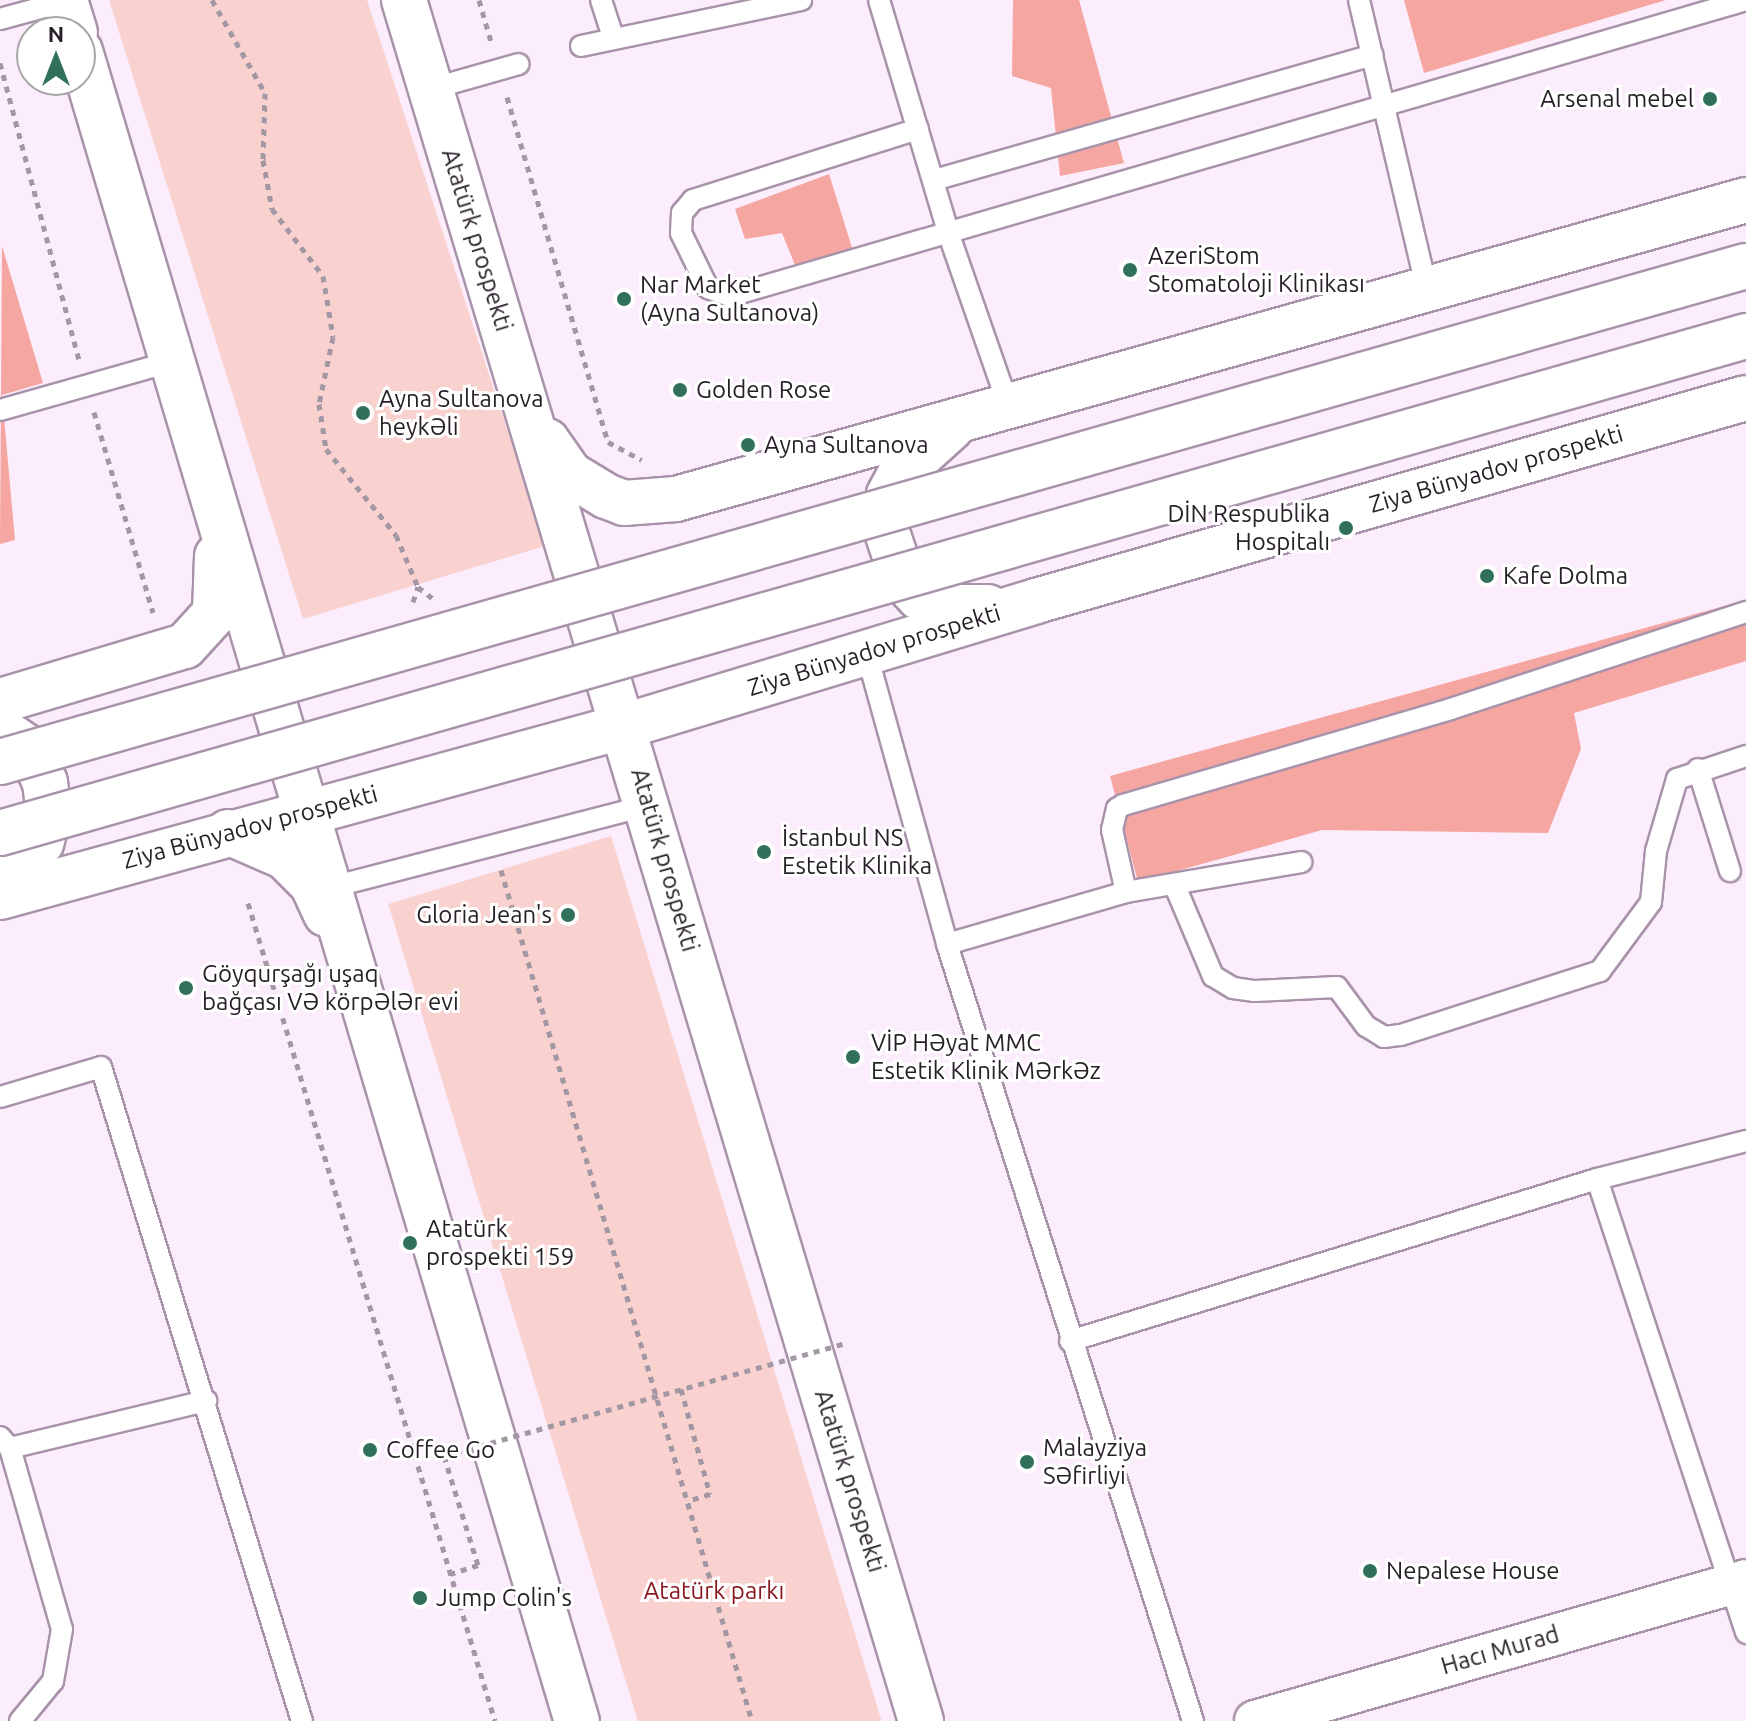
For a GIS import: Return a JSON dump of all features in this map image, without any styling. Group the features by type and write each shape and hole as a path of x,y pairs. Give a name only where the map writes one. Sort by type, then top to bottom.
{"main road":[{"name":"Atatürk prospekti","path":"404,0 625,726 921,1721"},
{"path":"93,96 203,475 362,986 577,1721"},
{"path":"526,399 554,457 570,474 624,503 676,499 1746,200"},
{"path":"0,762 1746,266"},
{"path":"0,833 1746,336"},
{"name":"Ziya Bünyadov prospekti","path":"0,897 228,832 625,726 1036,601 1746,398"},
{"path":"959,422 919,454 889,495 884,523 891,554 903,580 919,597 946,607 1036,601"},
{"path":"0,701 169,653 200,634 215,613 220,589 203,475"},
{"path":"0,729 30,749 45,782 49,814 41,843 27,863 0,882"},
{"path":"228,832 285,857 312,884 362,986"}],"street":[{"name":"Hacı Murad","path":"1255,1721 1740,1582"}],"lane":[{"path":"0,19 66,0"},
{"path":"601,0 613,37"},
{"path":"581,46 801,0"},
{"path":"879,0 949,235 1009,407"},
{"path":"1359,0 1427,289"},
{"path":"918,129 693,200 682,213 681,233 708,288 730,296 949,235 1385,103 1746,0"},
{"path":"934,180 1373,55"},
{"path":"431,89 519,64"},
{"path":"0,410 170,362"},
{"path":"1126,892 1112,830 1114,814 1123,805 1451,709 1746,612"},
{"path":"866,651 947,944 1070,1341 1193,1721"},
{"path":"1175,886 1213,976 1233,988 1255,991 1337,987 1366,1026 1384,1037 1401,1035 1600,971 1651,902 1656,851 1677,779 1698,769 1746,756"},
{"path":"1698,769 1730,871"},
{"path":"332,887 648,805"},
{"path":"947,944 1126,892 1301,862"},
{"path":"0,1097 101,1067 302,1721"},
{"path":"1070,1341 1597,1179 1746,1141"},
{"path":"1597,1179 1740,1582 1746,1633"},
{"path":"20,1721 53,1681 62,1629 5,1443 206,1401"}],"path":[{"path":"212,0 265,93 263,160 272,209 323,276 333,337 319,404 326,449 396,535 418,587"},
{"path":"479,0 608,442 656,468"},
{"path":"0,63 86,386 153,614"},
{"path":"493,845 752,1721"},
{"path":"248,903 495,1721"},
{"path":"450,1574 478,1565 444,1456 845,1343"},
{"path":"681,1389 710,1494 687,1501"}],"green space":[{"path":"109,0 367,0 545,546 303,619"},
{"name":"Atatürk parkı","path":"611,836 881,1721 638,1721 388,904"}],"shaded area":[{"path":"1013,0 1079,0 1124,163 1060,176 1051,88 1012,76"},
{"path":"1404,0 1666,0 1424,73"},
{"path":"829,174 854,254 797,270 782,233 745,239 735,209"},
{"path":"2,246 43,383 2,395 15,540 0,544"},
{"path":"1746,600 1746,661 1574,713 1581,749 1548,833 1322,830 1138,882 1110,776"}],"place":[{"name":"Arsenal mebel","path":"1710,99"},
{"name":"AzeriStom Stomatoloji Klinikası","path":"1130,270"},
{"name":"Nar Market (Ayna Sultanova)","path":"624,299"},
{"name":"Golden Rose","path":"680,390"},
{"name":"Ayna Sultanova heykəli","path":"363,413"},
{"name":"Ayna Sultanova","path":"748,445"},
{"name":"DİN Respublika Hospitalı","path":"1346,528"},
{"name":"Kafe Dolma","path":"1487,576"},
{"name":"İstanbul NS Estetik Klinika","path":"764,852"},
{"name":"Gloria Jean's","path":"568,915"},
{"name":"Göyqurşağı uşaq bağçası Və körpələr evi","path":"186,988"},
{"name":"VİP Həyat MMC Estetik Klinik Mərkəz","path":"853,1057"},
{"name":"Atatürk prospekti 159","path":"410,1243"},
{"name":"Coffee Go","path":"370,1450"},
{"name":"Malayziya Səfirliyi","path":"1027,1462"},
{"name":"Nepalese House","path":"1370,1571"},
{"name":"Jump Colin's","path":"420,1598"}]}
